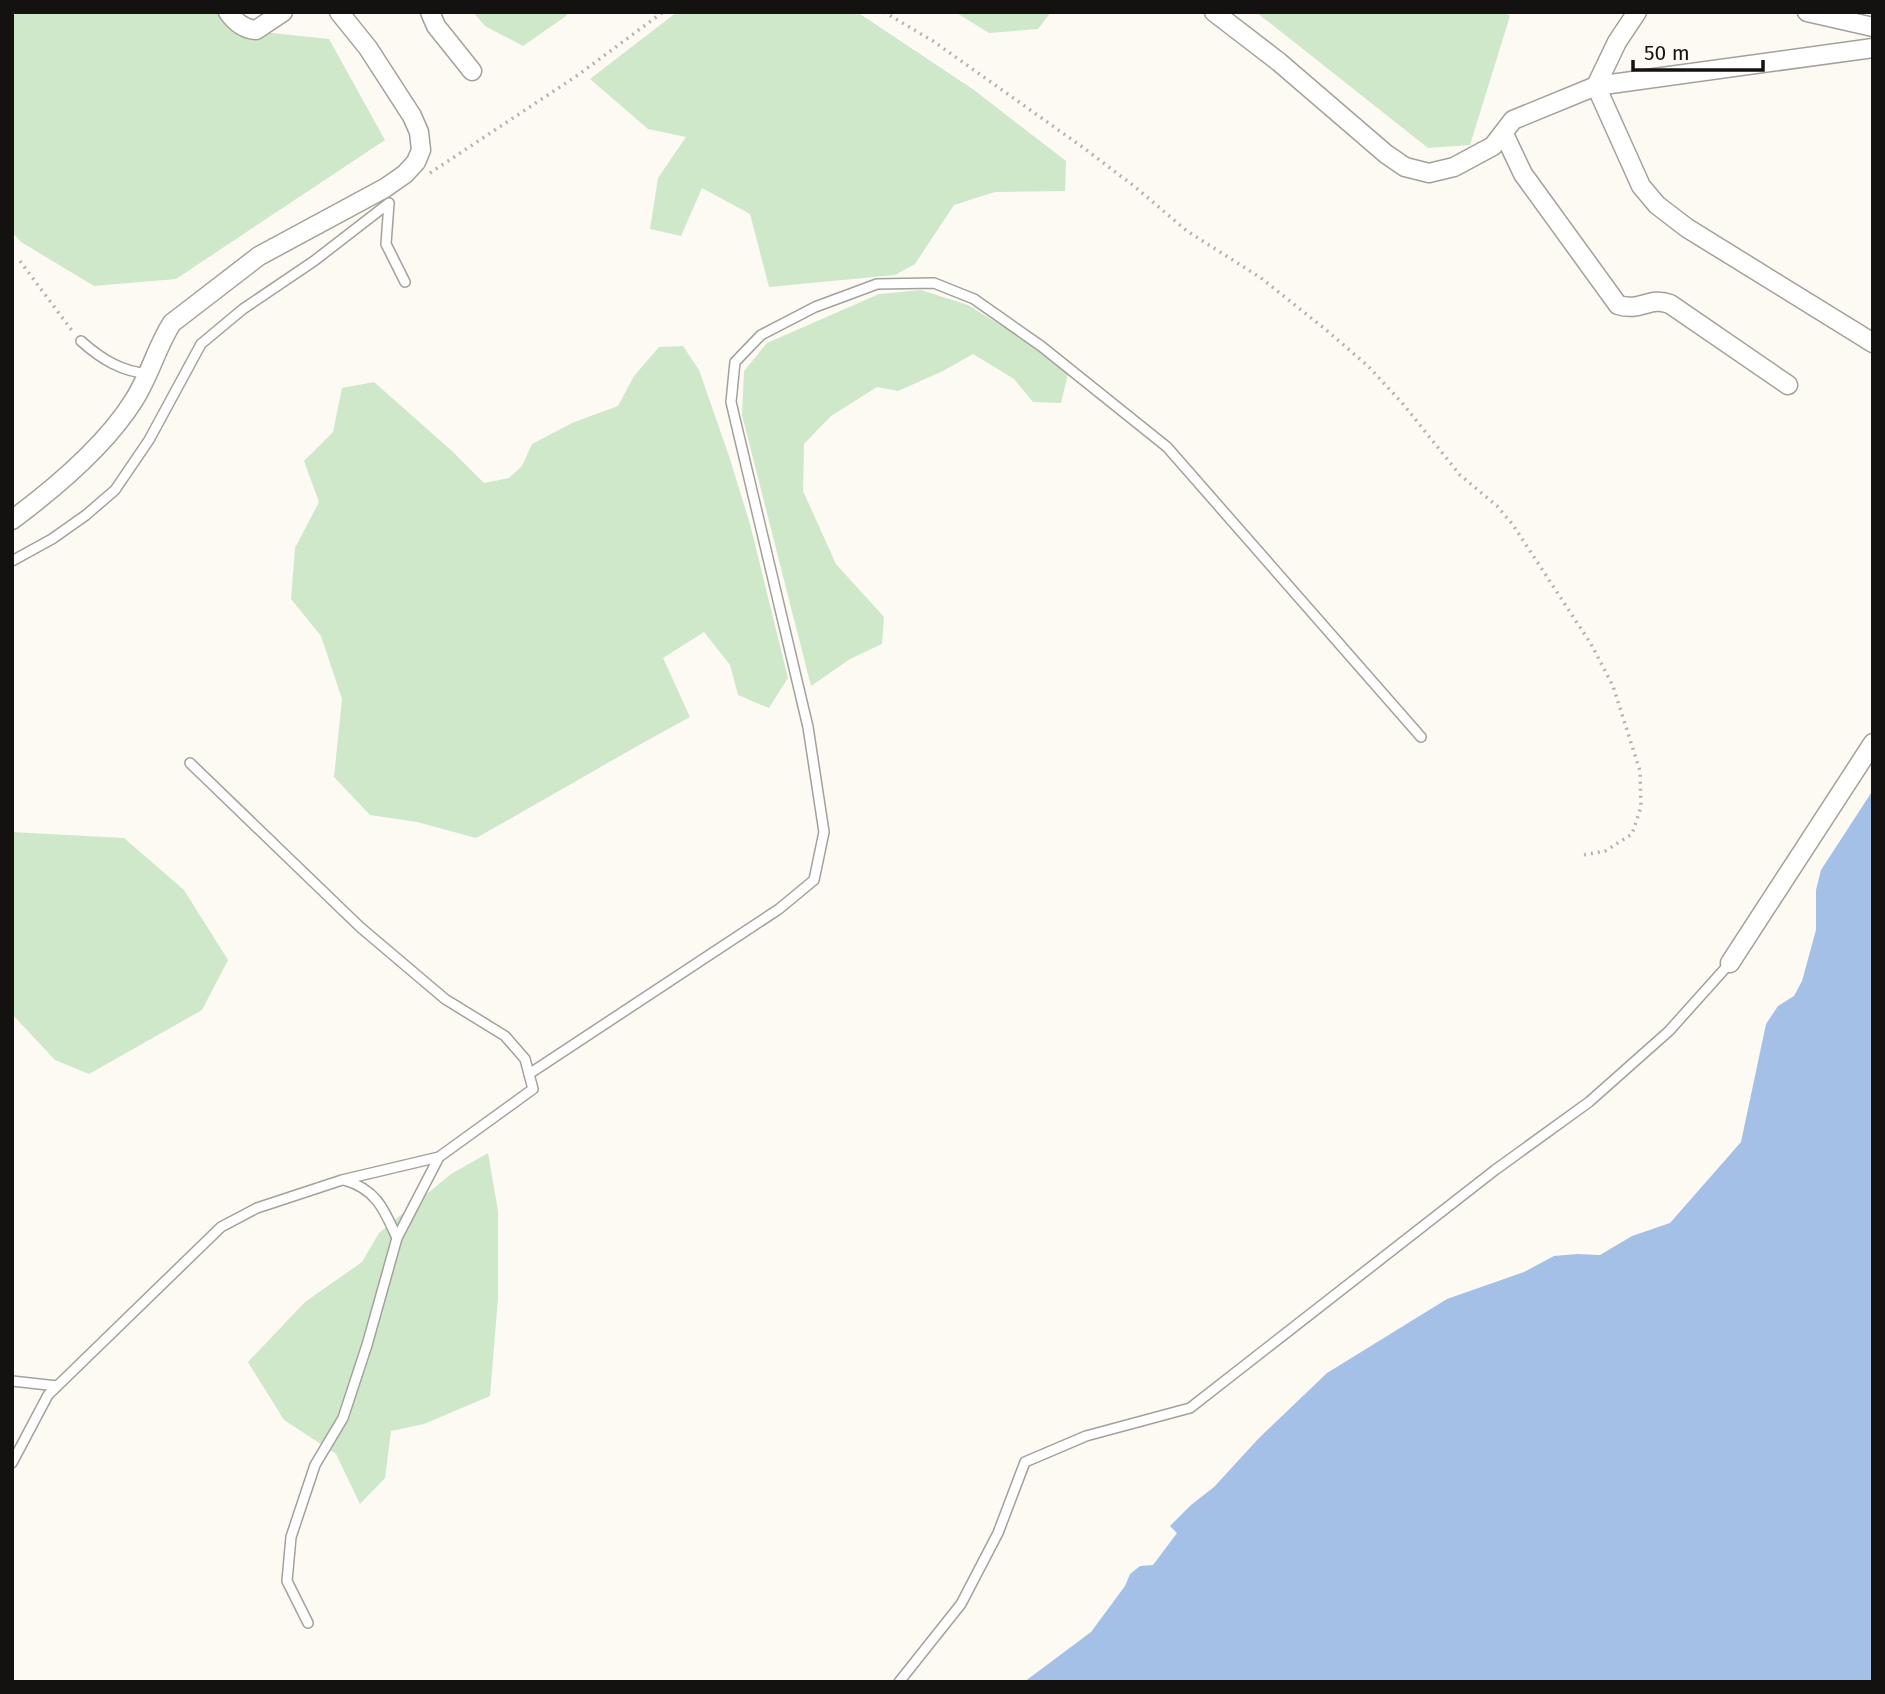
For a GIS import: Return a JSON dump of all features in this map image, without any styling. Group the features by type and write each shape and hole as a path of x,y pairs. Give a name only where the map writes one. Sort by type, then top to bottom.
{"street":[{"path":"228,12 238,23 256,30 284,12"},
{"path":"12,520 42,498 92,452 133,402 150,374 172,323 258,256 385,188 405,174 416,162 421,150 419,132 412,116 368,48 340,12"},
{"path":"429,12 436,26 472,71"},
{"path":"1213,12 1279,62 1405,167 1429,173 1454,167 1493,146 1513,120 1596,86 1873,48"},
{"path":"1596,86 1637,12"},
{"path":"1807,12 1873,27"},
{"path":"1596,86 1642,187 1657,205 1687,228 1873,343"},
{"path":"1504,134 1523,174 1618,305 1631,309 1659,300 1670,304 1788,385"},
{"path":"1730,964 1873,743"}],"lane":[{"path":"12,561 52,539 115,490 149,440 201,344 243,309 314,261 389,203 386,244 405,282"},
{"path":"529,1074 779,909 814,880 824,832 808,727 731,402 735,362 761,335 815,307 877,284 934,283 974,299 1041,346 1167,447 1422,737"},
{"path":"81,341 100,357 132,373 150,374"},
{"path":"12,1463 48,1395 221,1227 257,1208 342,1180 439,1157 533,1089 525,1059 505,1036 445,999 360,927 190,763"},
{"path":"899,1682 961,1604 998,1533 1025,1462 1086,1436 1190,1408 1495,1170 1589,1102 1670,1031 1730,964"},
{"path":"308,1623 286,1581 291,1537 315,1465 343,1418 397,1238 439,1157"},
{"path":"342,1180 359,1184 377,1199 397,1238"},
{"path":"12,1381 57,1386"}],"path":[{"path":"422,179 578,75 663,12"},
{"path":"884,12 933,41 1081,146 1187,231 1261,278 1325,329 1368,366 1404,404 1460,475 1497,506 1513,525 1591,644 1613,686 1640,771 1641,807 1632,834 1605,851 1583,855"},
{"path":"20,261 81,341"}],"green space":[{"path":"12,12 225,12 234,29 329,39 385,140 176,279 94,286 21,242 12,232"},
{"path":"473,12 568,12 523,46 485,26"},
{"path":"677,12 857,12 974,90 1066,161 1065,191 995,192 954,205 915,264 895,275 769,287 750,214 702,188 681,236 650,229 658,178 686,137 648,129 590,79"},
{"path":"955,12 1051,12 1038,29 989,33"},
{"path":"1256,12 1505,12 1510,16 1470,145 1428,148"},
{"path":"921,290 968,305 1015,334 1068,374 1061,403 1033,402 1014,379 973,354 898,391 877,387 831,416 804,444 803,491 836,564 884,617 882,644 850,659 811,686 742,415 744,371 767,343 879,294"},
{"path":"683,346 699,370 729,456 750,524 788,678 769,708 738,695 730,665 704,632 663,658 690,717 476,838 417,822 370,815 334,777 342,699 321,636 291,599 295,548 319,502 304,461 333,432 342,388 374,382 484,483 509,478 522,466 532,444 572,423 618,406 634,376 659,347"},
{"path":"12,832 124,838 184,890 228,960 202,1010 89,1074 55,1060 12,1014"},
{"path":"488,1153 498,1211 498,1298 490,1396 424,1424 391,1431 385,1478 360,1504 336,1454 284,1420 248,1362 305,1302 362,1262 379,1233 451,1174"}],"water":[{"path":"1873,790 1873,1682 1024,1682 1091,1632 1125,1586 1130,1574 1140,1566 1153,1565 1177,1533 1170,1526 1214,1487 1259,1438 1327,1373 1447,1299 1524,1272 1554,1256 1600,1255 1632,1236 1670,1223 1741,1142 1766,1024 1778,1006 1794,996 1802,981 1816,930 1816,890 1821,870"}]}
